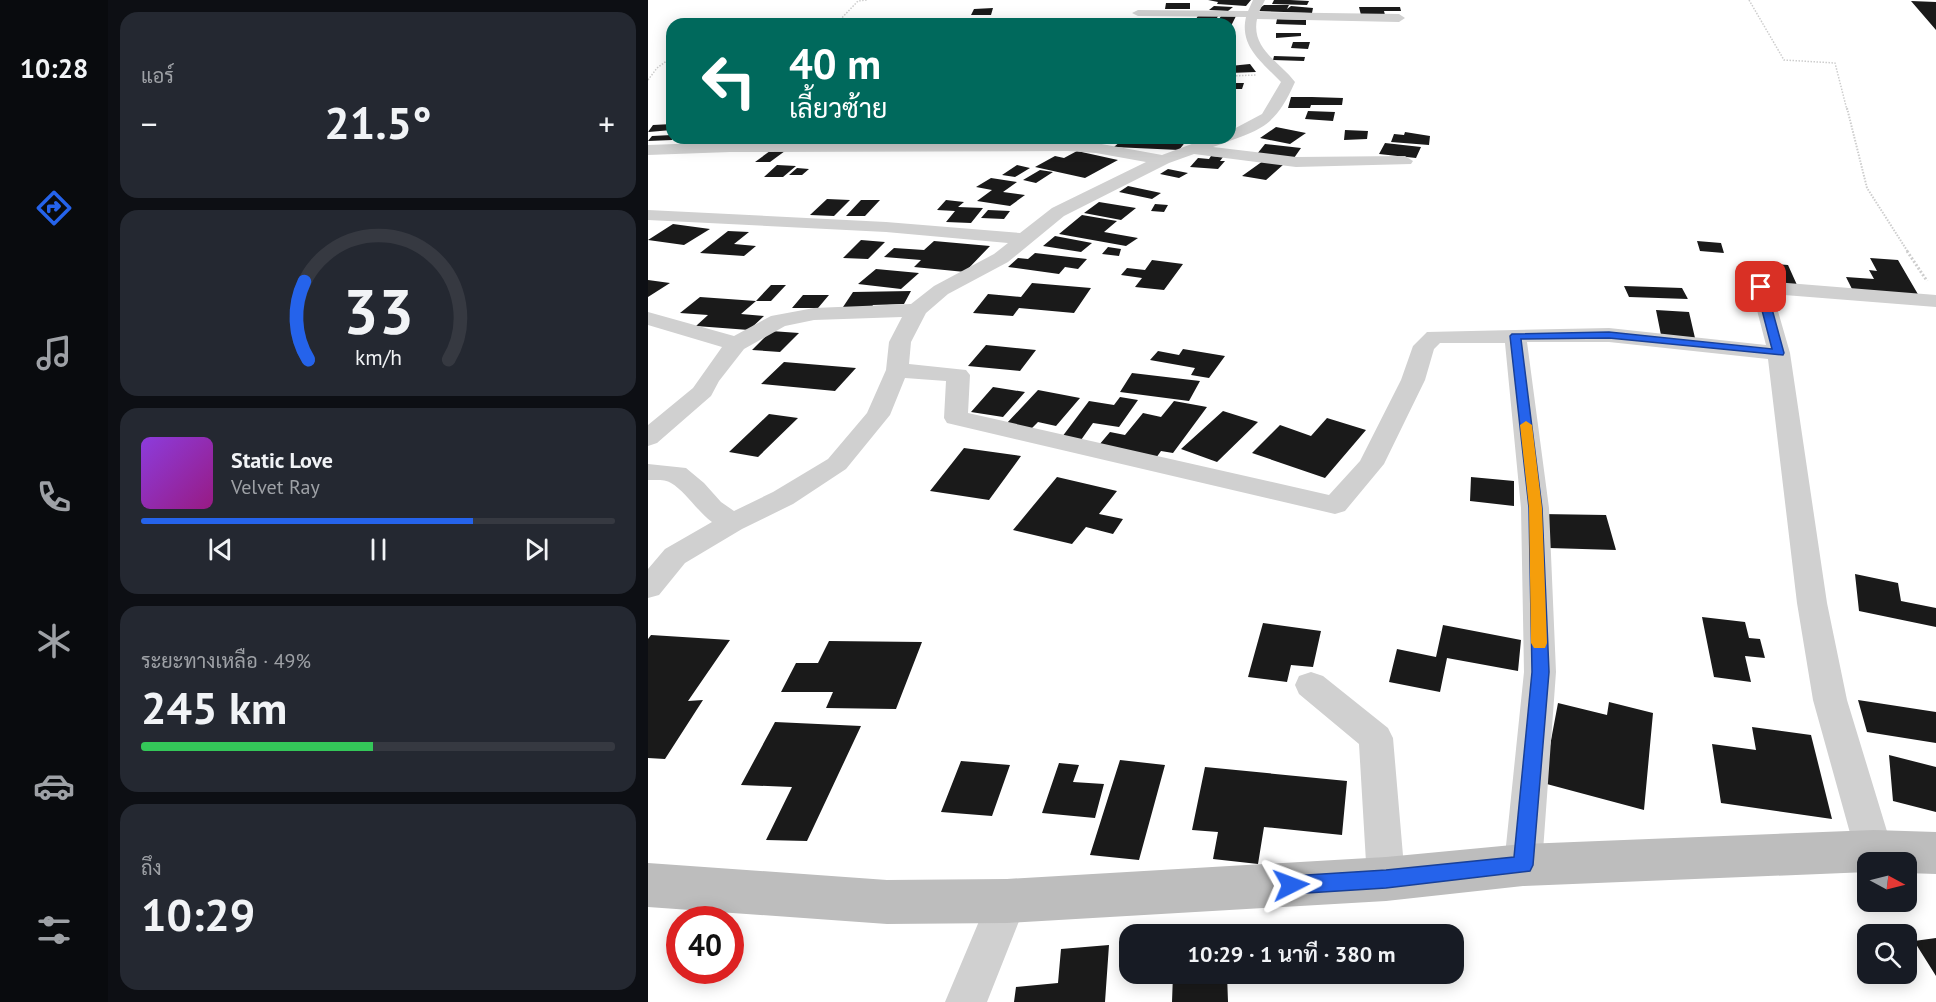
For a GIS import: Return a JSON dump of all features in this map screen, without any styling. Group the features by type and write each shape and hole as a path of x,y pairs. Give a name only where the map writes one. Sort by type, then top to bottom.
{"street":[{"path":"1236,133 1254,127 1270,117 1288,82 1258,52 1249,39 1248,25 1259,0"},
{"path":"1138,13 1399,18"},
{"path":"1168,18 1173,13"},
{"path":"648,588 675,556 732,523 783,498 837,464 878,415 897,370 900,342 917,310 941,290 1001,258 1058,212 1163,160 1208,144"},
{"path":"648,150 730,147 1068,146 1096,148 1163,160"},
{"path":"1192,150 1296,162 1405,161"},
{"path":"648,215 886,227 1023,239"},
{"path":"1874,851 1830,700 1812,603 1779,353 1761,287 1933,293"},
{"path":"648,438 703,391 718,365 736,344 779,321 814,314 878,314 917,310"},
{"path":"648,318 736,344"},
{"path":"897,370 958,375 956,418 1335,505 1371,464 1413,380 1424,346 1435,337 1609,335 1779,353"},
{"path":"1515,336 1535,508 1540,672 1523,865"},
{"path":"648,472 676,474 695,489 711,508 732,523"},
{"path":"1311,685 1376,738 1386,879"},
{"path":"648,885 887,902 1007,901 1386,879 1523,865 1874,851 1936,853"},
{"path":"966,1002 1007,901"}],"path":[{"path":"842,18 858,1 867,0"},
{"path":"1749,0 1784,60 1834,63 1867,188 1933,293"},
{"path":"648,80 657,68 666,61"}],"building":[{"path":"1208,0 1251,0 1246,6 1217,4 1218,2"},
{"path":"1274,0 1309,1 1307,5 1272,4"},
{"path":"1911,1 1936,2 1936,30"},
{"path":"1166,3 1190,3 1190,9 1165,9"},
{"path":"1264,5 1289,5 1287,9 1291,6 1313,8 1312,13 1256,11"},
{"path":"1214,6 1233,7 1228,11 1209,10"},
{"path":"1359,7 1400,7 1401,11 1384,11 1385,15 1361,15"},
{"path":"993,8 991,15 971,15 974,9"},
{"path":"1199,14 1219,14 1217,18 1197,18"},
{"path":"1221,16 1236,16 1235,18 1220,18"},
{"path":"1277,19 1306,20 1306,25 1276,24"},
{"path":"1276,33 1301,33 1301,36 1276,38"},
{"path":"1293,42 1310,42 1308,49 1291,48"},
{"path":"1274,56 1305,57 1304,61 1273,60"},
{"path":"1250,64 1256,72 1236,73 1236,65"},
{"path":"1236,83 1244,83 1242,89 1236,89"},
{"path":"1291,97 1343,98 1342,105 1288,108"},
{"path":"1308,111 1335,112 1333,121 1305,119"},
{"path":"666,124 666,130 648,132 653,125"},
{"path":"1276,127 1306,133 1290,144 1260,138"},
{"path":"1345,130 1368,131 1367,139 1344,140"},
{"path":"1405,132 1430,136 1429,145 1391,142 1394,134 1404,135"},
{"path":"666,135 666,140 648,141 652,136"},
{"path":"1385,143 1421,147 1416,158 1379,154"},
{"path":"1117,144 1184,144 1179,150 1114,147"},
{"path":"1265,144 1301,148 1294,158 1257,154"},
{"path":"770,151 785,151 770,162 755,162"},
{"path":"1077,151 1118,160 1085,178 1035,167 1055,156 1064,158"},
{"path":"1211,156 1223,157 1220,161 1225,161 1218,169 1190,167 1198,158 1209,159"},
{"path":"1263,161 1284,164 1266,180 1242,176"},
{"path":"777,165 796,166 783,177 764,177"},
{"path":"1017,165 1030,168 1015,177 1002,175"},
{"path":"797,168 809,169 802,175 789,175"},
{"path":"1168,169 1188,173 1179,178 1160,174"},
{"path":"1040,170 1053,172 1036,183 1023,180"},
{"path":"991,178 1017,182 1003,192 1025,195 1010,206 977,201 992,190 976,187"},
{"path":"1128,186 1161,193 1152,199 1119,192"},
{"path":"827,199 850,200 834,216 810,215"},
{"path":"861,200 880,200 865,216 846,216"},
{"path":"946,200 964,202 958,207 983,208 971,223 946,222 955,211 937,210"},
{"path":"1099,202 1136,208 1121,220 1084,213"},
{"path":"1155,204 1168,205 1164,212 1151,211"},
{"path":"988,210 1010,211 1004,219 981,218"},
{"path":"1082,215 1117,221 1104,232 1138,238 1126,246 1059,234"},
{"path":"673,224 710,229 684,245 648,240"},
{"path":"728,231 749,232 734,244 756,246 744,256 700,253"},
{"path":"1055,236 1092,243 1081,252 1043,246"},
{"path":"861,240 885,242 868,259 843,258"},
{"path":"934,241 990,246 965,272 914,267 921,260 884,257 894,248 924,250"},
{"path":"1697,241 1721,243 1724,253 1700,251"},
{"path":"1108,247 1121,249 1119,256 1102,254"},
{"path":"1035,253 1087,259 1078,269 1065,267 1059,274 1008,267 1018,258 1028,259"},
{"path":"1870,258 1898,260 1919,296 1853,291 1846,277 1874,279 1869,270 1877,271"},
{"path":"1152,260 1183,264 1164,290 1135,287 1142,278 1121,275 1127,268 1145,270"},
{"path":"1757,263 1788,265 1797,285 1765,283"},
{"path":"876,269 919,273 901,289 858,284"},
{"path":"648,280 670,283 648,297"},
{"path":"1032,283 1091,288 1074,313 1019,308 1013,316 973,313 988,294 1021,297"},
{"path":"771,285 786,285 771,301 756,301"},
{"path":"1624,286 1682,288 1688,299 1629,297"},
{"path":"911,291 904,304 873,305 871,309 841,310 853,292"},
{"path":"803,295 829,295 818,308 792,308"},
{"path":"700,297 756,301 741,314 764,316 749,330 696,326 708,315 680,313"},
{"path":"1656,310 1689,312 1695,338 1661,335"},
{"path":"771,331 799,333 780,352 752,350"},
{"path":"986,345 1036,350 1020,371 968,366"},
{"path":"1183,349 1225,356 1209,378 1191,375 1195,368 1150,360 1158,351 1179,355"},
{"path":"784,362 856,368 835,391 761,384"},
{"path":"1132,373 1200,381 1189,401 1120,392"},
{"path":"993,387 1025,392 1003,417 971,412"},
{"path":"1038,390 1080,398 1056,426 1038,422 1031,429 1006,424"},
{"path":"1120,397 1138,400 1119,427 1093,423 1081,440 1062,437 1089,401 1114,405"},
{"path":"1174,401 1207,407 1173,453 1161,451 1156,458 1099,445 1110,432 1125,435 1143,413 1161,417"},
{"path":"1223,411 1258,422 1217,462 1181,449"},
{"path":"769,414 798,418 758,457 729,452"},
{"path":"1327,418 1366,430 1325,478 1252,453 1280,425 1311,436"},
{"path":"964,448 1021,456 989,500 930,491"},
{"path":"1057,477 1117,491 1099,514 1123,519 1113,534 1086,527 1072,544 1013,530"},
{"path":"1471,477 1514,481 1514,506 1470,501"},
{"path":"1541,514 1606,515 1616,550 1549,548"},
{"path":"1855,574 1898,583 1901,601 1936,608 1936,627 1859,611"},
{"path":"1702,617 1745,622 1749,638 1760,639 1765,658 1745,656 1751,682 1714,677"},
{"path":"1263,623 1321,631 1313,667 1291,665 1287,682 1248,677"},
{"path":"1443,625 1521,640 1518,671 1447,658 1440,692 1389,682 1397,649 1436,657"},
{"path":"651,635 730,640 688,701 703,700 665,759 648,758 648,639"},
{"path":"829,641 922,642 896,709 826,708 833,692 781,692 796,663 818,663"},
{"path":"1858,700 1936,712 1936,743 1867,732"},
{"path":"1609,702 1653,713 1644,810 1543,783 1558,703 1607,715"},
{"path":"775,722 861,726 807,841 766,840 792,787 741,785"},
{"path":"1752,727 1811,735 1832,819 1721,803 1712,744 1756,750"},
{"path":"1889,755 1936,767 1936,812 1893,801"},
{"path":"1120,760 1165,765 1139,860 1090,855"},
{"path":"961,761 1010,765 992,816 941,812"},
{"path":"1059,763 1079,765 1073,782 1104,784 1095,818 1042,813"},
{"path":"1205,767 1347,781 1342,835 1264,827 1258,864 1213,859 1218,832 1192,830"},
{"path":"1936,938 1936,976 1917,946 1917,941"},
{"path":"1109,945 1105,1002 1014,1002 1016,987 1058,983 1061,949"},
{"path":"1173,984 1227,984 1228,1002 1172,1002"}],"slow traffic":[{"path":"1526,425 1535,508 1539,643"}],"route":[{"path":"1291,885 1386,879 1523,865 1540,672 1535,508 1515,336 1609,335 1779,353 1761,287"}]}
